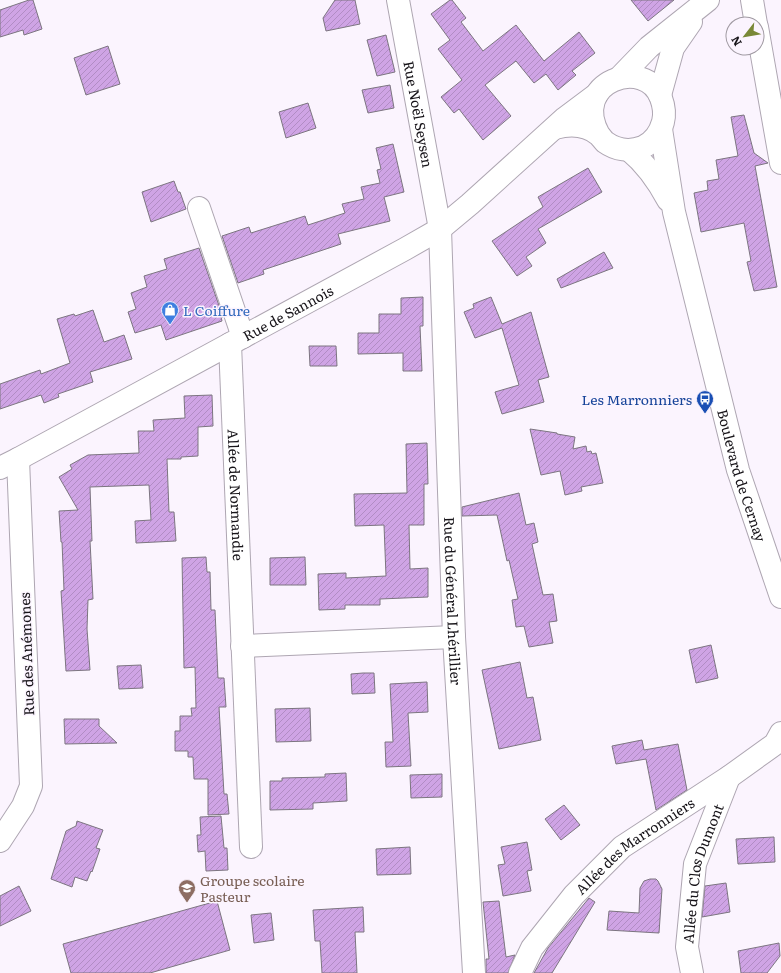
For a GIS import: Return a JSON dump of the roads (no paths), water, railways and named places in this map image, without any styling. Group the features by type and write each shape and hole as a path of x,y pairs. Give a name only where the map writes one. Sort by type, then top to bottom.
{"street":[{"name":"Rue Noël Seysen","path":"398,0 440,229"},
{"path":"598,135 592,119 592,110 597,94 607,83 620,77 649,48 709,0"},
{"path":"660,95 668,63 675,45 691,21 709,0"},
{"path":"752,0 755,16"},
{"path":"762,56 781,163"},
{"path":"556,128 567,125 585,128 598,135 612,146 629,150 644,146 651,142 661,129 664,118 664,106 660,95 654,88 643,80 620,77"},
{"name":"Rue de Sannois","path":"9,463 440,229 556,128 565,118 597,94"},
{"name":"Boulevard de Cernay","path":"661,129 674,212 738,470 781,598"},
{"name":"Boulevard de Cernay","path":"629,150 640,159 651,172 674,212"},
{"name":"Allée de Normandie","path":"199,208 236,341 242,646 251,847"},
{"name":"Rue du Général Lhérillier","path":"440,229 454,637 474,973"},
{"name":"Rue des Anémones","path":"0,841 22,806 31,786 9,463"},
{"path":"242,646 454,637"},
{"name":"Allée des Marronniers","path":"520,973 532,948 574,895 622,846 729,777 779,741"},
{"name":"Allée du Clos Dumont","path":"692,973 687,947 695,864 729,777"}],"place":[{"name":"L Coiffure","path":"170,325"},
{"name":"Les Marronniers","path":"705,414"},
{"name":"Groupe scolaire Pasteur","path":"187,903"}]}
